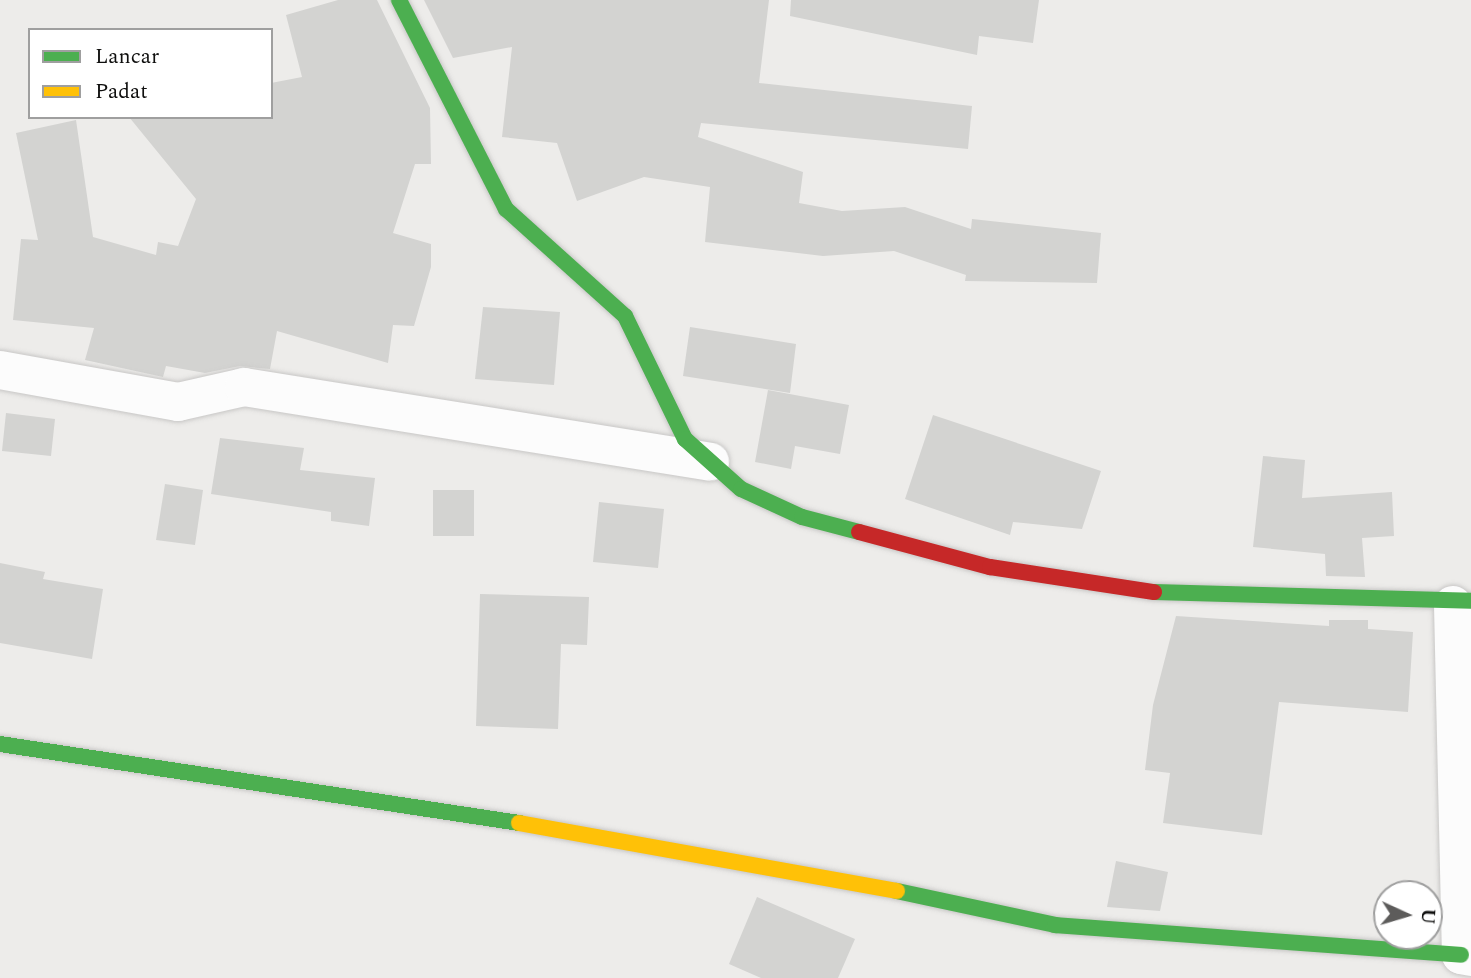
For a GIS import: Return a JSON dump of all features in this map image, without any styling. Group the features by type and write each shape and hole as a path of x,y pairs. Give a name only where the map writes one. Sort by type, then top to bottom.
{"street":[{"path":"0,744 325,789 827,876 1055,925 1466,956 1462,603 1167,594 990,567 802,517 741,489 685,439 658,394 625,316 506,209 399,0"},
{"path":"0,370 178,402 244,387 710,462"}],"building":[{"path":"338,0 377,0 430,108 431,164 415,164 393,233 431,244 431,267 414,326 393,325 388,363 277,331 270,369 240,366 205,373 166,366 163,377 85,360 94,328 13,320 21,239 38,240 16,133 76,120 93,237 156,255 158,242 178,246 196,199 131,119 273,119 273,83 302,77 286,15"},
{"path":"424,0 769,0 759,83 972,106 968,149 701,123 698,137 803,172 799,203 842,211 905,207 971,229 972,219 1101,233 1097,283 965,281 966,275 894,251 823,256 705,242 710,187 644,177 577,201 557,143 502,137 512,47 453,58"},
{"path":"791,0 1039,0 1033,43 979,36 977,55 790,16"},
{"path":"483,307 560,312 554,385 475,379"},
{"path":"690,327 796,344 790,393 683,376"},
{"path":"768,390 849,405 840,454 795,446 791,469 755,462"},
{"path":"6,413 55,419 51,456 2,451"},
{"path":"933,415 1101,471 1082,529 1013,522 1010,535 905,499"},
{"path":"220,438 304,448 300,470 375,478 369,526 331,521 331,512 211,494"},
{"path":"1263,456 1305,460 1302,498 1392,492 1394,536 1362,538 1365,577 1326,576 1325,554 1253,547"},
{"path":"165,484 203,490 195,545 156,540"},
{"path":"433,490 474,490 474,536 433,536"},
{"path":"599,502 664,509 658,568 593,562"},
{"path":"0,563 45,572 43,579 103,589 92,659 0,643"},
{"path":"480,594 589,597 587,645 561,644 558,729 476,726"},
{"path":"1176,616 1329,626 1329,620 1368,620 1368,629 1413,632 1408,712 1279,702 1262,835 1163,823 1170,773 1145,770 1153,705"},
{"path":"1116,861 1168,872 1160,911 1107,907"},
{"path":"757,897 855,939 838,978 761,978 729,964"}],"traffic: fast":[{"path":"399,0 506,209 625,316 685,439 741,489 802,517 859,532"},
{"path":"1154,592 1471,601"},
{"path":"0,744 519,823"},
{"path":"897,891 1055,925 1461,955"}],"traffic: slow":[{"path":"519,823 897,891"}],"traffic: jam":[{"path":"859,532 990,567 1154,592"}]}
